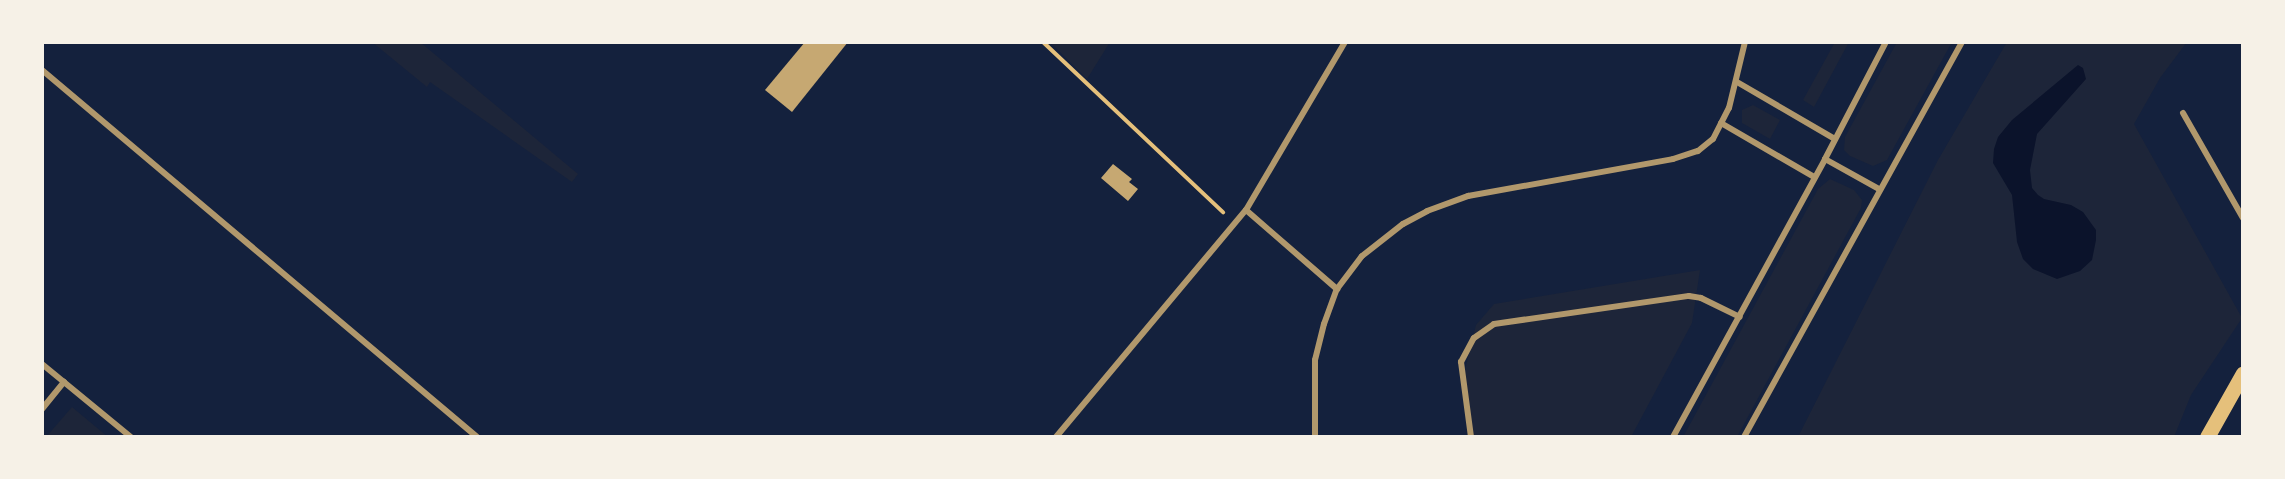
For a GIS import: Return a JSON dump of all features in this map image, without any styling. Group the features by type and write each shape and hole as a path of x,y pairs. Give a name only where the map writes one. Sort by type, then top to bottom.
{"main road":[{"path":"2207,437 2243,373"}],"street":[{"path":"1056,437 1236,224 1345,42"},
{"path":"1315,437 1315,360 1324,324 1337,289 1362,256 1403,224 1427,211 1468,196 1673,159 1698,151 1713,139 1729,108 1745,42"},
{"path":"1673,437 1740,317 1886,42"},
{"path":"1744,437 1962,42"},
{"path":"42,70 477,437"},
{"path":"1737,82 1835,139"},
{"path":"2183,113 2243,218"},
{"path":"1721,123 1815,177"},
{"path":"1825,159 1879,189"},
{"path":"1246,210 1337,289"},
{"path":"1471,437 1461,362 1474,338 1484,328 1512,320 1678,296 1701,298 1740,317"},
{"path":"42,364 131,437"},
{"path":"42,409 64,382"}],"path":[{"path":"1043,42 1236,224"}],"shaded area":[{"path":"372,42 420,42 578,174 572,182 430,82 427,87"},
{"path":"1050,42 1110,42 1087,79"},
{"path":"1835,42 1849,42 1814,107 1803,100"},
{"path":"1897,42 1952,42 1887,160 1873,166 1850,156 1844,150 1845,137"},
{"path":"2007,42 2187,42 2160,78 2134,124 2242,318 2191,395 2174,437 1798,437 1938,160"},
{"path":"2078,65 2083,68 2086,79 2037,134 2030,170 2032,188 2038,195 2044,199 2071,205 2083,212 2096,230 2092,260 2080,271 2057,279 2033,269 2023,259 2017,242 2012,195 1993,163 1994,149 1998,137 2012,120"},
{"path":"1753,105 1780,120 1770,139 1742,123 1742,110"},
{"path":"1830,179 1854,190 1862,200 1861,208 1737,437 1683,437 1818,189"},
{"path":"1700,270 1692,323 1631,437 1473,437 1463,378 1476,325 1494,304"},
{"path":"72,407 108,437 46,437"}],"building":[{"path":"805,42 848,42 792,112 765,90"},
{"path":"1113,164 1132,179 1129,182 1138,189 1128,201 1101,178"}]}
